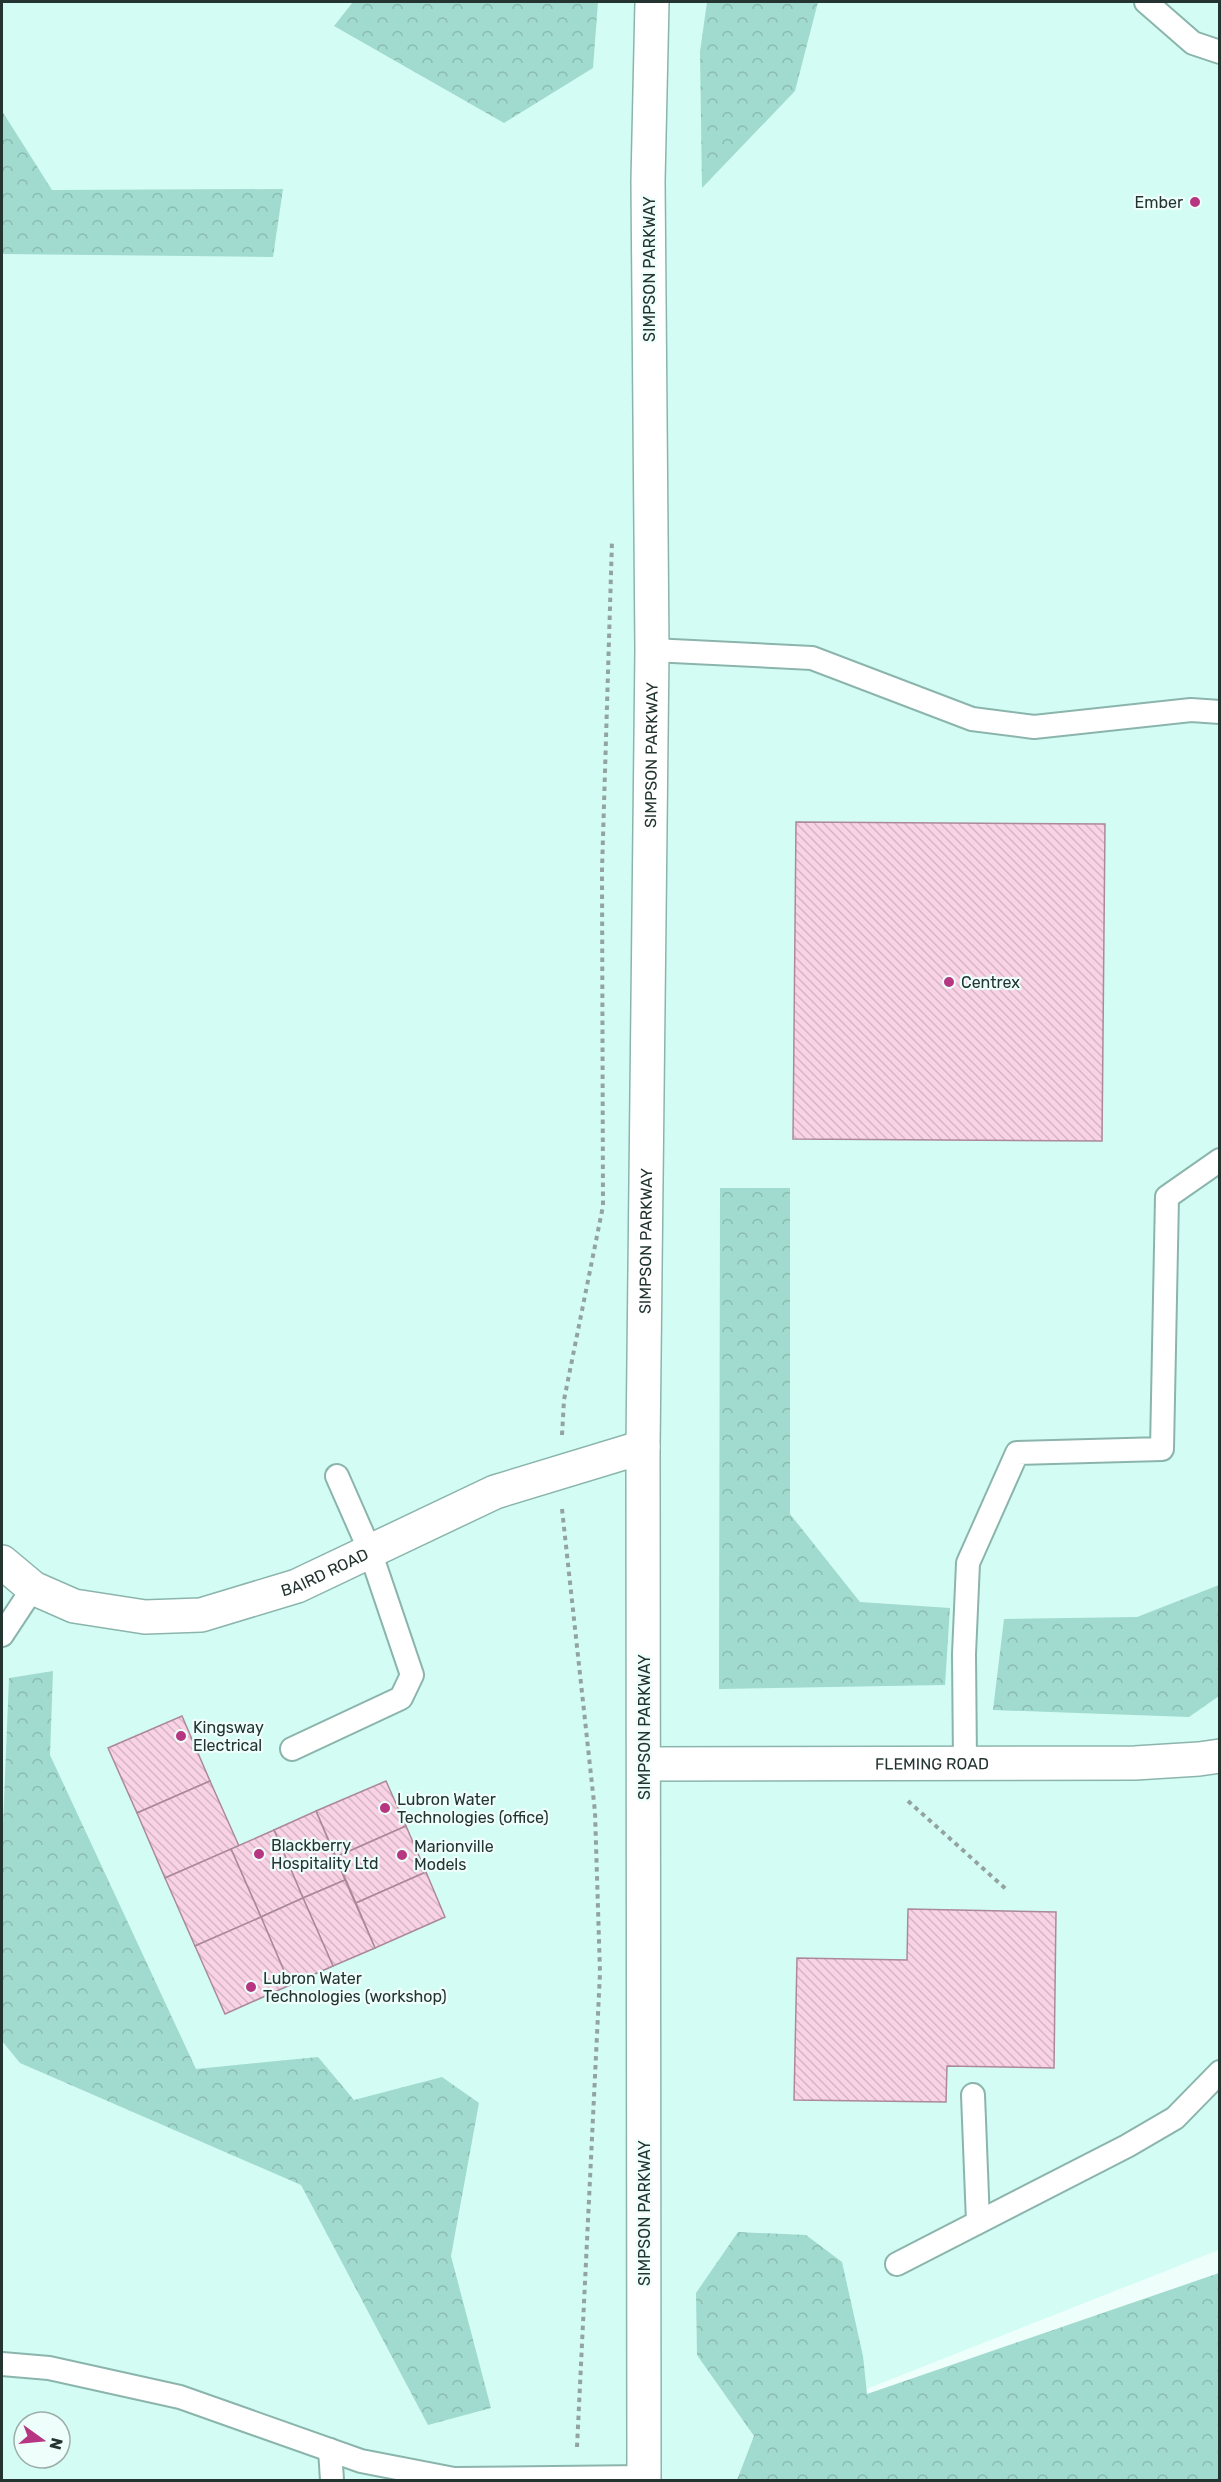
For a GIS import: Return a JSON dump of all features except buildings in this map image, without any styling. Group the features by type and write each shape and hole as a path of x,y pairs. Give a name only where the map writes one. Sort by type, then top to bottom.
{"main road":[{"name":"SIMPSON PARKWAY","path":"644,2479 643,1448 652,650 648,182 652,2"},
{"name":"BAIRD ROAD","path":"2,1562 33,1588 74,1606 145,1617 201,1615 297,1586 495,1492 643,1448"},
{"name":"FLEMING ROAD","path":"644,1764 1136,1762 1220,1756"}],"lane":[{"path":"1146,2 1193,43 1220,52"},
{"path":"652,650 812,658 972,719 1034,727 1191,710 1220,712"},
{"path":"965,1762 964,1654 968,1563 1017,1453 1162,1449 1167,1197 1220,1160"},
{"path":"292,1749 400,1698 412,1676 370,1551 336,1476"},
{"path":"2,1635 33,1588"},
{"path":"897,2264 1126,2146 1175,2118 1220,2072"},
{"path":"974,2095 978,2222"},
{"path":"2,2364 49,2368 180,2397 361,2461 454,2478 644,2479"},
{"path":"330,2450 332,2481"}],"path":[{"path":"576,2477 600,1973 595,1812 558,1473 564,1400 603,1206 602,870 612,537"},
{"path":"898,1763 906,1800 1006,1889"}],"shaded area":[{"path":"2,2 1219,2 1219,2250 775,2425 774,2480 2,2480"}],"green space":[{"path":"353,2 598,2 593,68 504,123 334,26"},
{"path":"707,2 818,2 795,91 702,188 700,52"},
{"path":"2,111 52,190 283,189 273,257 2,254"},
{"path":"720,1188 790,1188 790,1514 860,1602 950,1608 945,1685 719,1689"},
{"path":"1219,1585 1219,1696 1189,1717 993,1710 1004,1619 1137,1617"},
{"path":"53,1671 50,1755 196,2069 318,2057 354,2100 442,2077 479,2103 451,2256 491,2408 428,2425 301,2185 20,2063 2,2041 2,1850 9,1678"},
{"path":"738,2232 806,2235 842,2262 863,2356 867,2394 1219,2273 1219,2480 737,2480 754,2436 697,2355 696,2293"}],"place":[{"name":"Ember","path":"1195,202"},
{"name":"Centrex","path":"949,982"},
{"name":"Kingsway Electrical","path":"181,1736"},
{"name":"Lubron Water Technologies (office)","path":"385,1808"},
{"name":"Blackberry Hospitality Ltd","path":"259,1854"},
{"name":"Marionville Models","path":"402,1855"},
{"name":"Lubron Water Technologies (workshop)","path":"251,1987"}]}
